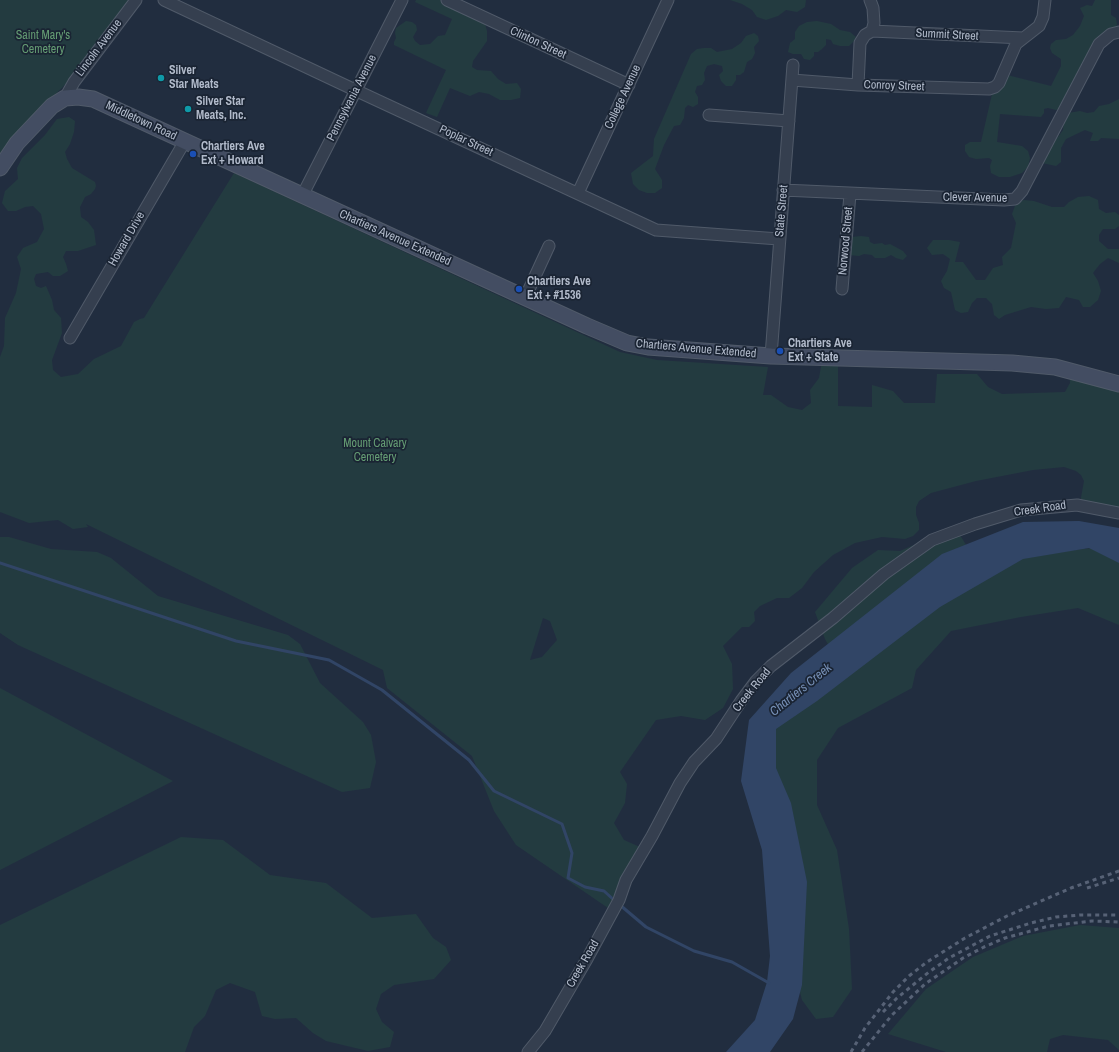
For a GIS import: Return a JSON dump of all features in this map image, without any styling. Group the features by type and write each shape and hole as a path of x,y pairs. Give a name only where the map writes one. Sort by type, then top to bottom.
{"street":[{"name":"Lincoln Avenue","path":"65,98 74,82 136,0"},
{"name":"Poplar Street","path":"164,0 656,230 779,239"},
{"name":"Pennsylvania Avenue","path":"302,196 402,0"},
{"name":"Clinton Street","path":"447,0 629,85"},
{"name":"College Avenue","path":"578,193 668,0"},
{"path":"858,85 860,43 865,35 872,31 874,23 873,8 870,0"},
{"path":"1023,38 1039,26 1045,0"},
{"name":"Summit Street","path":"872,31 1023,38"},
{"name":"Clever Avenue","path":"783,190 1004,200 1015,199 1022,191 1099,44 1111,34 1119,32"},
{"name":"Conroy Street","path":"792,80 858,85 989,89 995,87 998,83 1016,44 1023,38"},
{"name":"State Street","path":"771,356 793,65"},
{"name":"Middletown Road","path":"65,98 78,97 92,99 302,196"},
{"path":"0,168 17,143 38,119 52,106 65,98"},
{"path":"709,114 789,121"},
{"name":"Howard Drive","path":"70,338 185,141"},
{"name":"Norwood Street","path":"842,288 850,194"},
{"name":"Chartiers Avenue Extended","path":"302,196 627,343 648,347 771,356 1012,363 1055,367 1119,384"},
{"path":"525,298 549,246"},
{"name":"Creek Road","path":"528,1052 545,1030 587,958 619,900 626,880 652,836 680,782 694,762 716,739 756,681 771,666 832,618 884,574 932,540 975,524 1021,510 1077,504 1119,513"}],"green space":[{"name":"Saint Mary's Cemetery","path":"0,0 133,0 66,84 27,121 0,163"},
{"path":"416,0 441,0 484,20 487,31 487,41 473,61 472,67 477,70 491,71 498,79 506,84 517,83 521,89 520,98 500,100 489,94 479,92 470,96 450,88 437,117 426,113 446,70 394,45 396,28 406,21 412,22 416,25 417,30 413,37 415,41 420,45 430,44 438,36 445,35 452,19 415,2"},
{"path":"730,0 806,0 805,7 797,12 786,10 778,16 766,20 757,17 752,10 742,4"},
{"path":"1095,0 1111,0 1111,15 1116,18 1117,25 1064,106 1056,110 1048,108 1044,109 1044,113 1041,117 1000,114 997,142 1022,146 1028,151 1030,158 1028,167 1022,173 1010,177 999,177 991,173 990,166 992,160 989,158 976,159 969,157 965,151 965,145 970,142 981,142 992,94 1007,75 1051,86 1061,66 1061,59 1052,53 1050,48 1051,44 1056,40 1066,39 1073,35 1080,26 1084,16 1080,8 1087,5 1092,6"},
{"path":"817,21 831,24 840,30 850,32 856,37 849,46 833,44 831,40 826,39 826,45 818,52 814,52 814,56 810,60 804,59 801,54 793,54 788,52 790,43 795,39 795,32 799,26 807,22"},
{"path":"754,33 758,36 759,41 754,47 755,53 752,59 747,62 744,72 740,75 736,75 736,80 732,86 726,86 721,81 719,75 723,71 722,66 714,64 707,66 704,73 705,80 702,85 697,86 695,92 698,97 698,104 693,107 688,105 685,108 684,118 680,125 674,126 664,145 655,169 662,180 662,188 655,193 647,193 639,190 633,184 631,173 653,156 654,139 691,54 697,49 704,48 711,48 717,52 732,49 741,43 746,36"},
{"path":"1119,99 1119,139 1101,138 1098,141 1090,141 1093,133 1085,130 1066,139 1061,148 1061,162 1056,166 1042,163 1052,140 1058,137 1063,130 1064,120 1068,113 1080,111 1087,113 1094,112 1099,106 1109,104"},
{"name":"Mount Calvary Cemetery","path":"69,117 75,121 74,132 70,144 65,152 67,159 72,168 95,182 96,186 91,194 85,197 80,207 81,217 88,222 94,230 96,245 78,251 66,251 63,257 68,271 60,276 53,276 48,272 36,274 34,279 36,286 41,288 46,286 52,300 54,310 61,318 62,333 52,360 53,370 61,377 78,374 94,359 121,346 134,322 144,318 234,173 620,352 657,360 768,367 763,395 771,395 788,407 802,410 811,403 810,390 819,378 822,361 838,361 838,406 872,407 872,385 893,391 904,403 935,403 937,374 977,374 988,387 1002,394 1065,392 1070,383 1069,373 1119,388 1119,512 1080,503 1084,481 1081,475 1076,471 1064,467 1033,470 976,481 931,493 919,501 916,507 916,515 919,523 919,530 913,536 905,539 882,537 855,543 833,555 814,572 802,588 789,598 777,598 760,606 754,612 755,621 749,627 742,627 723,646 732,664 733,689 723,708 705,720 681,716 656,720 620,772 627,784 625,803 614,823 624,840 640,847 608,908 516,845 494,811 472,756 387,688 383,670 86,524 88,527 73,529 58,520 29,523 0,512 0,357 4,346 5,318 16,293 21,269 17,257 23,248 37,242 44,229 41,214 33,206 25,207 16,211 8,211 2,203 5,191 18,179 17,168 22,158 45,135 57,119","holes":["543,618 550,621 557,640 542,657 530,660"]},
{"path":"1089,196 1098,200 1099,209 1106,213 1115,212 1119,215 1119,226 1115,229 1103,229 1099,235 1099,241 1108,249 1119,249 1119,263 1108,258 1100,264 1093,273 1098,281 1101,291 1098,300 1090,307 1083,307 1079,300 1066,297 1059,308 1046,309 1031,307 1005,315 999,319 994,315 992,304 986,298 977,298 972,303 968,312 961,313 955,310 951,292 944,288 941,281 947,271 950,259 943,254 932,255 927,248 933,240 960,242 955,262 963,262 976,280 985,280 993,268 1003,265 1002,257 1011,248 1016,223 1012,214 1016,203 1024,200 1034,201 1052,207 1064,207 1078,197"},
{"path":"852,237 869,237 870,242 874,244 890,244 903,251 907,256 903,260 891,255 885,258 875,258 872,255 864,254 859,256 848,255"},
{"path":"955,527 976,561 1119,545 1119,625 1078,608 1021,617 951,631 916,670 912,688 838,728 817,760 817,805 837,850 849,929 852,989 833,1017 816,1019 802,1000 794,968 768,734 838,663 825,639 815,612 852,568 878,550 900,551"},
{"path":"0,537 9,537 51,549 97,552 111,558 158,596 288,635 300,644 320,683 363,722 371,735 376,762 370,788 342,792 18,645 0,633"},
{"path":"0,688 173,781 0,870"},
{"path":"181,837 223,840 270,875 326,883 372,918 416,914 433,938 446,947 451,960 434,979 394,985 381,994 376,1009 382,1022 394,1032 390,1047 368,1051 326,1041 313,1033 296,1018 275,1019 262,1016 255,992 230,983 216,990 205,1016 194,1027 185,1052 0,1052 0,925"},
{"path":"1080,925 1119,928 1119,1050 1108,1040 1063,1035 1050,1039 1047,1052 946,1052 888,1034 926,989 973,957 1023,936"}],"water":[{"name":"Chartiers Creek","path":"1079,521 1119,528 1119,563 1089,548 1023,559 940,607 817,701 776,729 776,768 791,803 807,882 802,985 793,1019 770,1052 726,1052 755,1020 767,982 770,956 762,850 741,781 749,720 791,673 942,554 1023,522"}],"waterway":[{"path":"0,563 236,641 329,660 382,690 469,760 494,791 562,824 572,853 568,878 585,887 604,891 615,901"},
{"path":"620,905 646,927 694,951 732,962 769,983"}],"railway":[{"path":"851,1052 865,1028 893,992 909,976 927,962 965,938 1007,916 1071,888 1119,871"},
{"path":"1087,888 1119,878"},
{"path":"883,1012 897,998 929,972 949,958 990,936 1056,917 1080,915 1119,915"},
{"path":"862,1052 892,1015 925,984 963,958 984,947 1005,938 1049,926 1092,921 1119,922"}],"place":[{"name":"Silver Star Meats","path":"161,78"},
{"name":"Silver Star Meats, Inc.","path":"188,109"},
{"name":"Chartiers Ave Ext + Howard","path":"193,154"},
{"name":"Chartiers Ave Ext + #1536","path":"519,289"},
{"name":"Chartiers Ave Ext + State","path":"780,351"}]}
